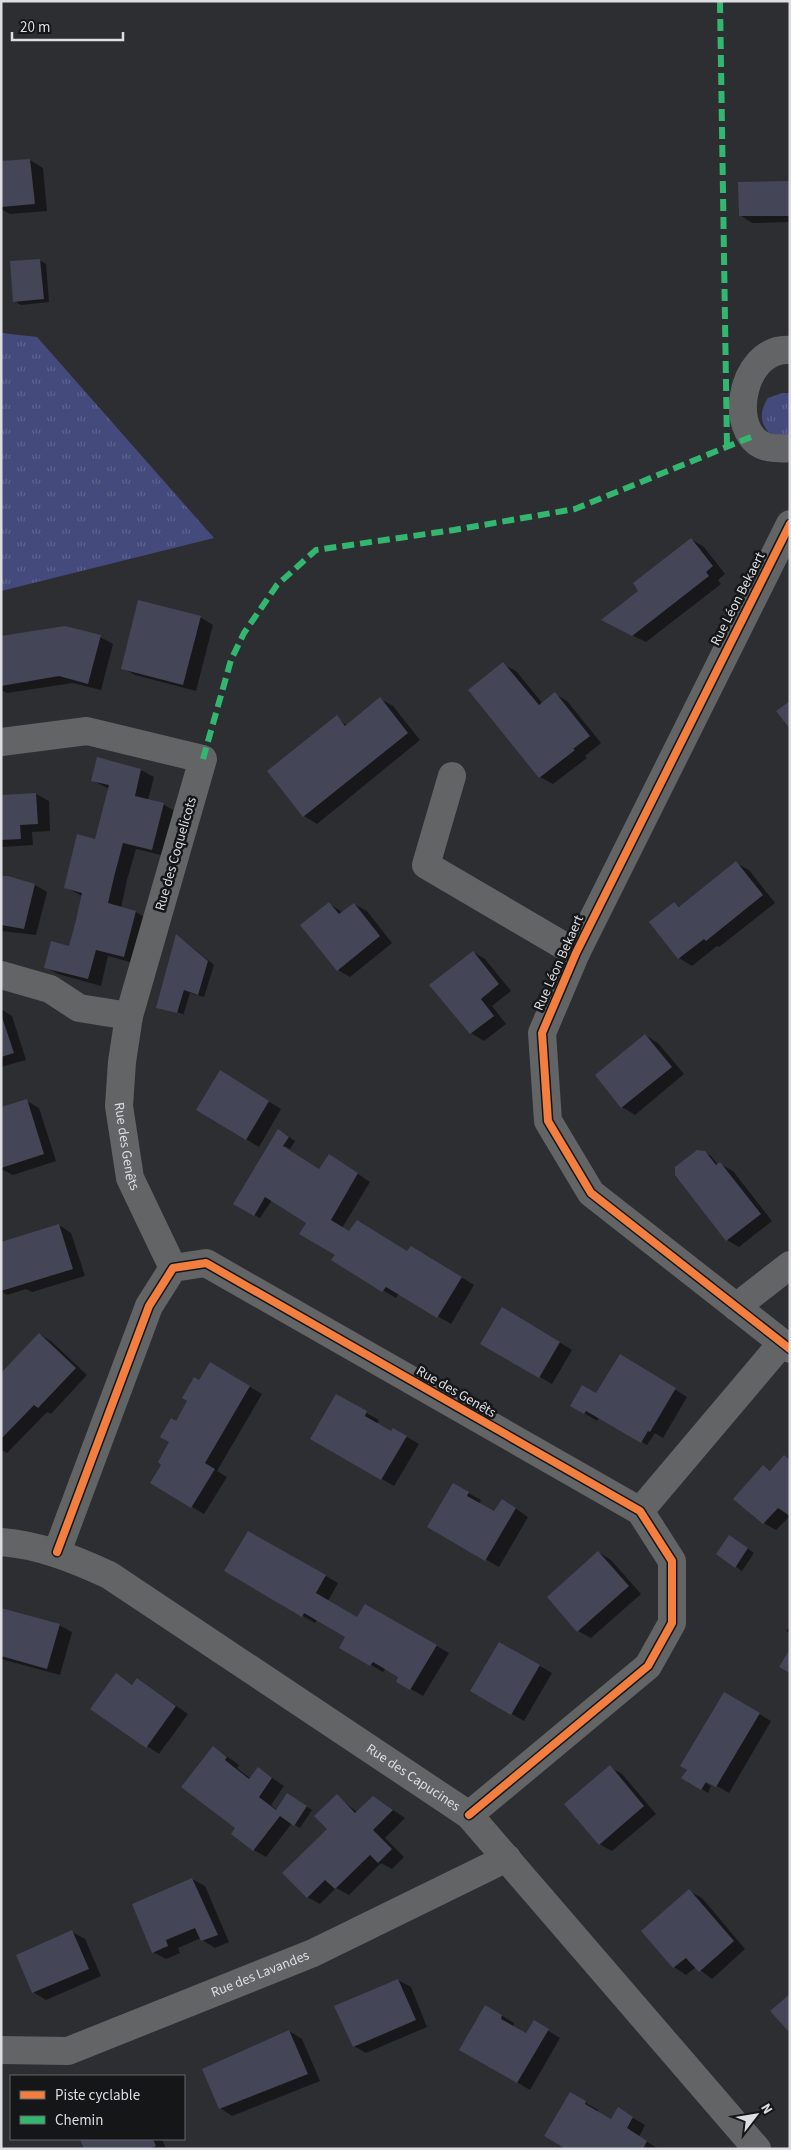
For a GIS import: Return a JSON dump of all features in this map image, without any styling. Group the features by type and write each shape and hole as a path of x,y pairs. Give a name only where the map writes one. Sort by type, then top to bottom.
{"street":[{"path":"790,350 782,350 765,357 752,371 746,384 743,403 744,420 752,437 766,447 790,448"},
{"name":"Rue Léon Bekaert","path":"786,1346 592,1193 548,1120 542,1033 576,953 790,524"},
{"name":"Rue des Coquelicots","path":"1,742 87,731 203,759 129,1016"},
{"name":"Rue Léon Bekaert","path":"452,776 426,866 576,953"},
{"path":"1,975 50,989 79,1008 129,1016"},
{"name":"Rue des Genêts","path":"129,1016 122,1062 119,1106 130,1178 173,1268 206,1263 640,1511 672,1561 672,1623 648,1666 469,1815"},
{"path":"736,1307 790,1264"},
{"path":"57,1552 149,1306 173,1268"},
{"path":"640,1511 786,1346"},
{"name":"Rue des Capucines","path":"1,1542 22,1543 57,1552 109,1575 469,1815 757,2149"},
{"name":"Rue des Lavandes","path":"1,2050 68,2051 313,1953 507,1858"}],"green space":[{"path":"1,333 37,337 214,538 1,591"},
{"path":"782,393 790,393 790,438 769,433 762,420 763,407 768,398"}],"building":[{"path":"30,159 35,204 1,207 1,161"},
{"path":"790,181 790,216 739,216 738,182"},
{"path":"40,259 44,299 13,302 10,261"},
{"path":"691,538 713,566 706,572 709,576 632,636 601,620 638,591 633,583"},
{"path":"138,600 201,616 183,685 121,669"},
{"path":"65,626 101,635 88,684 59,676 1,686 1,636"},
{"path":"503,662 539,705 555,692 590,736 539,778 468,690"},
{"path":"380,697 408,733 303,817 267,771 337,715 345,726"},
{"path":"790,701 790,729 776,711"},
{"path":"97,757 141,769 135,796 164,803 152,850 123,843 115,873 108,903 136,911 124,957 96,950 88,979 44,968 51,941 69,946 76,920 82,893 64,888 77,834 95,839 109,785 91,781"},
{"path":"36,793 38,824 20,825 21,839 1,840 1,795"},
{"path":"736,861 763,895 706,941 704,939 678,959 649,922 674,902 679,907"},
{"path":"1,876 8,876 35,884 24,929 1,925"},
{"path":"329,902 339,914 354,903 380,936 337,971 300,925"},
{"path":"176,934 208,961 198,995 184,990 177,1013 156,1008"},
{"path":"473,951 499,984 481,999 494,1016 470,1034 429,985"},
{"path":"1,1014 14,1053 1,1057"},
{"path":"645,1034 672,1067 621,1108 595,1075"},
{"path":"220,1070 269,1101 246,1140 196,1110"},
{"path":"27,1099 44,1154 1,1168 1,1107"},
{"path":"278,1129 289,1137 283,1146 319,1169 329,1154 358,1173 331,1220 349,1231 357,1220 407,1251 411,1246 462,1277 437,1318 386,1287 382,1292 331,1260 335,1255 299,1234 306,1223 265,1197 254,1216 233,1204"},
{"path":"697,1150 705,1151 716,1165 720,1162 761,1214 726,1241 675,1175 675,1167"},
{"path":"59,1224 73,1269 1,1291 1,1242"},
{"path":"502,1307 560,1342 539,1378 480,1344"},
{"path":"39,1333 76,1368 38,1408 34,1405 1,1439 1,1373"},
{"path":"620,1354 676,1388 650,1432 648,1431 641,1443 586,1411 584,1414 570,1406 582,1385 596,1393"},
{"path":"210,1362 250,1386 205,1463 215,1469 191,1508 150,1483 161,1465 158,1462 169,1442 160,1437 171,1418 176,1421 187,1401 182,1398 194,1377 199,1380"},
{"path":"336,1394 367,1411 365,1416 391,1431 393,1428 407,1436 381,1480 310,1439"},
{"path":"784,1455 790,1460 790,1516 778,1508 763,1524 733,1499 763,1465 770,1471"},
{"path":"453,1483 469,1492 467,1496 494,1511 502,1499 516,1508 485,1561 427,1527"},
{"path":"248,1531 326,1575 316,1593 357,1617 365,1604 437,1645 410,1690 396,1682 398,1677 373,1662 370,1666 339,1648 345,1637 304,1613 302,1617 224,1571"},
{"path":"729,1535 748,1548 735,1568 716,1554"},
{"path":"598,1551 629,1586 577,1632 547,1597"},
{"path":"1,1608 60,1624 47,1669 1,1656"},
{"path":"499,1642 540,1665 511,1715 470,1691"},
{"path":"790,1649 790,1673 779,1667"},
{"path":"116,1673 132,1685 137,1678 176,1706 146,1748 90,1709"},
{"path":"724,1692 760,1713 716,1787 706,1782 701,1790 681,1778 687,1770 680,1766"},
{"path":"213,1746 227,1757 225,1760 249,1779 258,1767 272,1778 259,1797 276,1810 287,1793 307,1806 294,1826 280,1816 253,1851 231,1834 235,1828 181,1787"},
{"path":"610,1765 644,1806 599,1845 564,1804"},
{"path":"337,1794 355,1813 373,1796 393,1810 373,1830 392,1849 378,1863 370,1855 335,1889 325,1880 307,1898 282,1873 327,1829 314,1816"},
{"path":"192,1878 218,1935 201,1941 195,1928 166,1940 168,1946 152,1953 132,1904"},
{"path":"689,1889 734,1941 699,1972 686,1958 673,1968 641,1931"},
{"path":"72,1930 89,1969 32,1993 16,1955"},
{"path":"398,1979 416,2020 353,2047 334,2006"},
{"path":"790,1994 790,2033 770,2011"},
{"path":"485,2005 502,2015 501,2019 526,2033 534,2020 549,2029 517,2083 459,2050"},
{"path":"289,2030 308,2074 219,2109 202,2069"},
{"path":"570,2092 586,2101 585,2104 611,2119 618,2107 633,2117 627,2128 647,2141 643,2149 566,2149 544,2136"},
{"path":"80,2140 153,2140 156,2146 149,2149 84,2149"}],"marked path":[{"path":"720,1 727,447"},
{"path":"203,759 231,660 244,633 277,585 316,550 454,530 575,509 751,437"}],"cycle path":[{"path":"790,524 576,953 542,1033 548,1121 591,1193 790,1349"},
{"path":"57,1552 149,1306 173,1268 206,1263 640,1511 672,1561 672,1623 648,1666 469,1815"}]}
